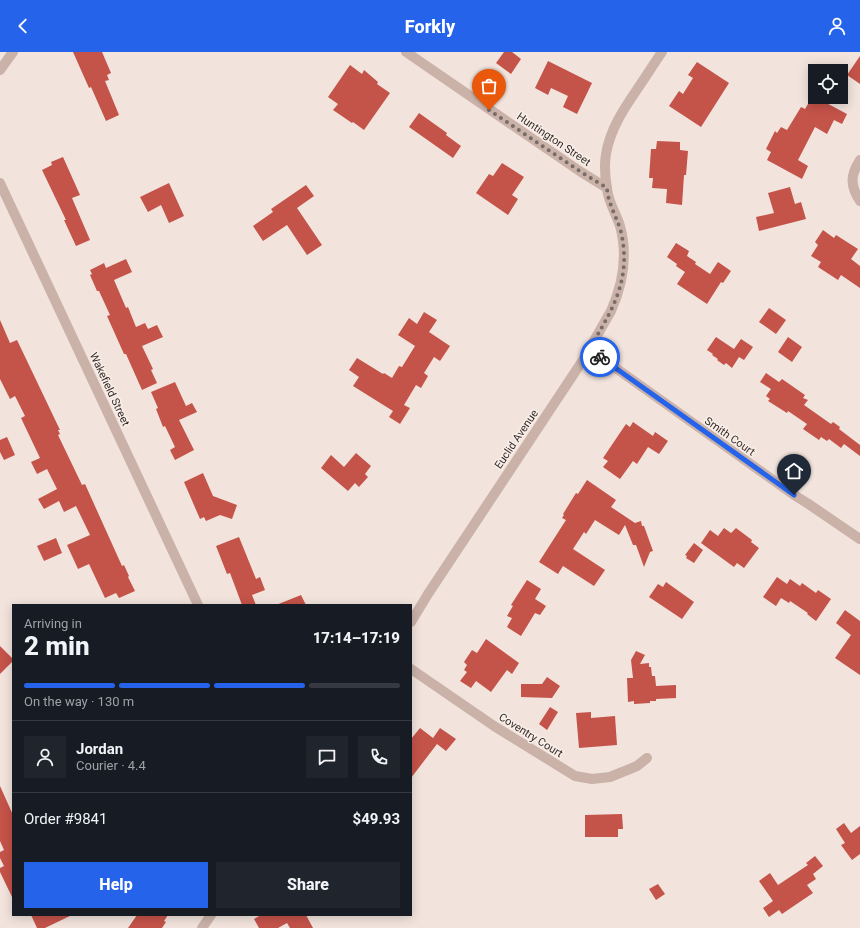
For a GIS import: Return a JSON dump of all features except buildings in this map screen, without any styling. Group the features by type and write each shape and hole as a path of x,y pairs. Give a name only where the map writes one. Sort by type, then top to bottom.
{"street":[{"path":"0,70 13,52"},
{"name":"Huntington Street","path":"406,52 581,172 607,188"},
{"path":"607,188 605,164 606,154 612,134 621,114 662,52"},
{"path":"860,160 854,172 852,182 854,192 860,201"},
{"name":"Wakefield Street","path":"0,183 198,604"},
{"name":"Euclid Avenue","path":"412,620 583,360 615,303 622,278 624,261 623,243 607,188"},
{"name":"Smith Court","path":"589,349 794,495 860,539"},
{"name":"Coventry Court","path":"412,670 494,726 575,776 592,779 610,777 637,766 648,758"},
{"path":"202,928 210,916"}],"way so far":[{"path":"489,110 607,188 621,233 624,263 622,278 615,303 589,349 600,357"}],"route":[{"path":"600,357 794,495"}]}
